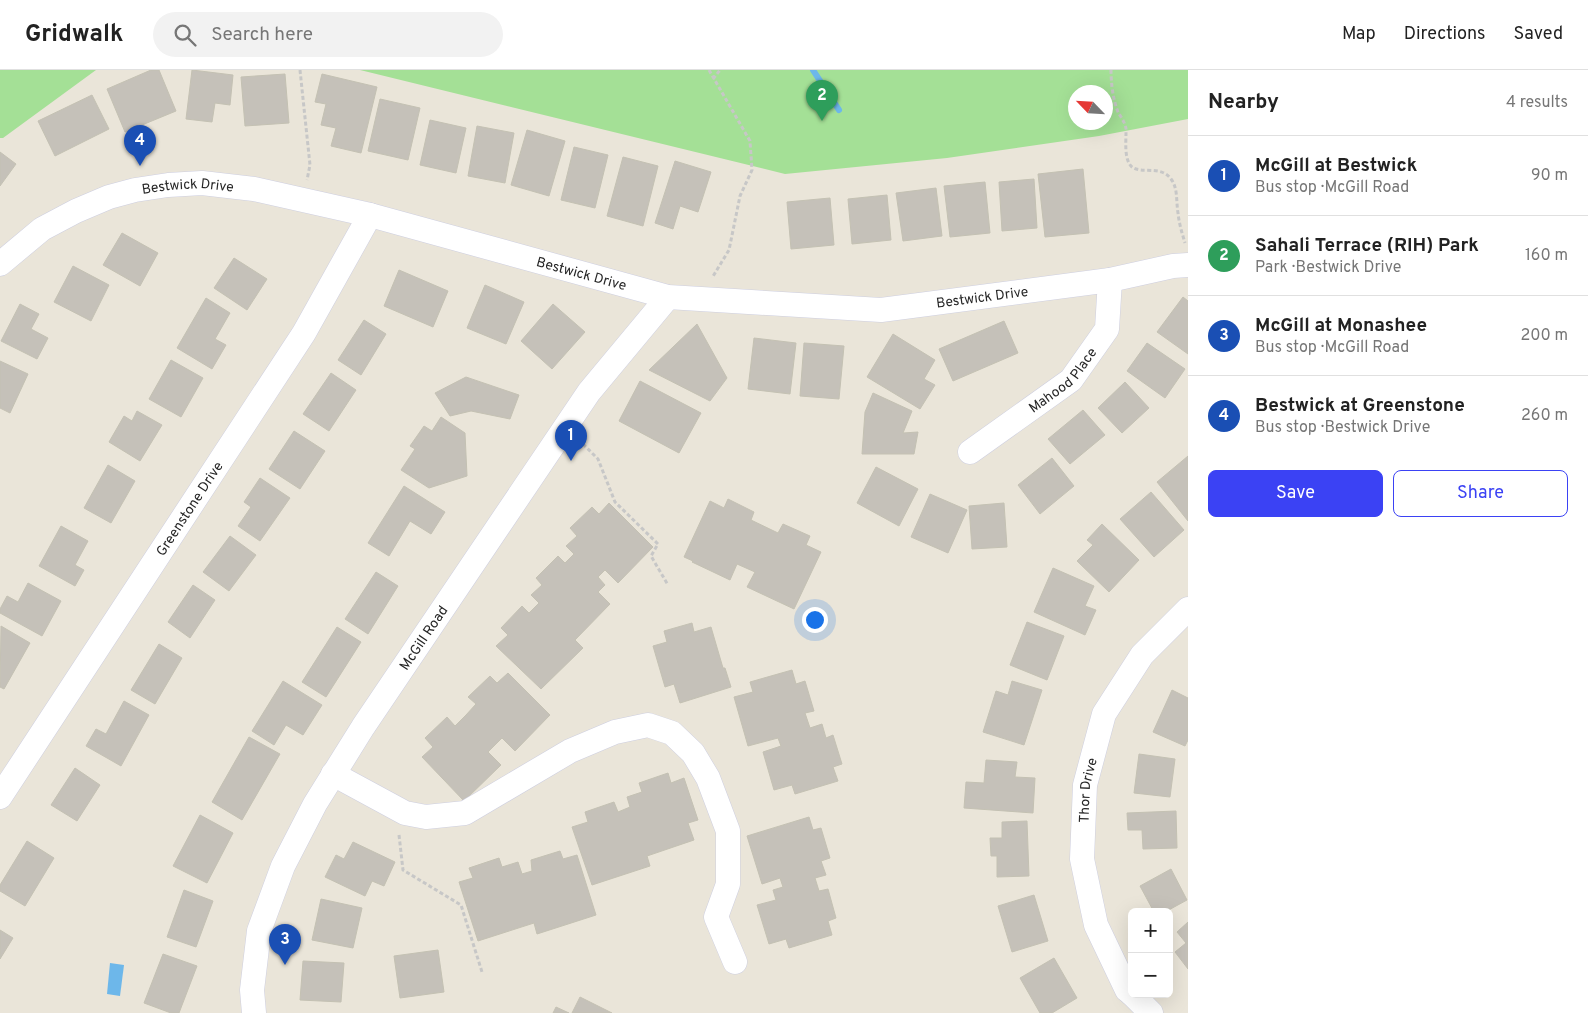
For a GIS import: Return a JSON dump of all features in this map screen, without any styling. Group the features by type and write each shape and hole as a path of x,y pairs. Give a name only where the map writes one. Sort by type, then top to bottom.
{"street":[{"name":"Bestwick Drive","path":"0,264 42,229 76,211 109,197 134,190 202,183 254,189 370,215 668,297 881,310 1110,280 1173,266 1187,256"},
{"name":"Greenstone Drive","path":"0,797 304,333 370,215"},
{"name":"Mahood Place","path":"970,452 1071,380 1107,329 1110,280"},
{"name":"McGill Road","path":"254,1013 252,990 259,931 283,866 315,804 363,727 589,392 668,297"},
{"name":"Thor Drive","path":"1128,991 1096,925 1082,859 1085,785 1104,714 1142,656 1188,608"},
{"path":"333,774 405,813 426,817 465,813 570,751 615,732 648,725 672,733 693,753 708,778 728,831 728,884 716,917 735,962"},
{"name":"Thor Drive","path":"1136,998 1151,1013"}],"path":[{"path":"300,70 310,165 306,186"},
{"path":"301,77 306,70"},
{"path":"708,70 750,141 752,170 740,196 729,250 712,279"},
{"path":"713,79 720,70"},
{"path":"1111,70 1111,80 1118,111 1126,126 1125,140 1128,159 1132,166 1140,170 1148,169 1164,172 1171,177 1175,185 1178,214 1187,256"},
{"path":"583,444 598,459 615,502 658,544 651,556 668,585"},
{"path":"398,829 403,870 461,905 482,972"}],"green space":[{"path":"0,70 96,70 3,138 0,138"},
{"path":"360,70 1188,70 1188,119 1099,136 947,158 785,174"}],"water":[{"path":"110,963 124,965 120,996 107,994"}],"building":[{"path":"151,70 159,70 176,111 125,132 107,89"},
{"path":"192,70 233,75 230,105 215,103 212,122 186,119"},
{"path":"285,74 289,123 245,126 241,77"},
{"path":"322,74 377,87 361,153 331,146 336,128 321,125 326,104 315,102"},
{"path":"92,95 109,129 55,156 38,121"},
{"path":"380,99 420,108 408,160 368,151"},
{"path":"430,120 466,128 456,173 420,165"},
{"path":"477,126 514,133 505,183 468,176"},
{"path":"527,130 565,141 549,196 511,185"},
{"path":"574,147 608,155 595,208 561,200"},
{"path":"0,152 16,164 0,186"},
{"path":"623,157 658,166 643,226 607,216"},
{"path":"675,161 711,172 698,212 680,206 673,229 655,223"},
{"path":"1083,169 1089,233 1045,237 1038,174"},
{"path":"1034,179 1037,228 1002,231 999,182"},
{"path":"985,182 990,233 950,237 944,186"},
{"path":"936,188 942,236 903,241 896,193"},
{"path":"887,195 891,240 852,244 848,199"},
{"path":"830,198 834,245 791,249 787,202"},
{"path":"122,233 158,253 140,286 103,265"},
{"path":"234,258 267,279 247,310 214,288"},
{"path":"73,266 109,285 91,321 54,302"},
{"path":"399,270 448,291 433,327 384,306"},
{"path":"485,285 524,302 506,344 467,328"},
{"path":"1183,297 1188,301 1188,354 1157,332"},
{"path":"206,298 230,313 215,339 226,345 212,369 177,348"},
{"path":"20,304 39,314 31,329 48,338 37,359 1,341"},
{"path":"553,304 585,332 552,369 521,341"},
{"path":"364,320 386,334 361,375 338,360"},
{"path":"1004,321 1018,353 953,381 939,349"},
{"path":"697,324 727,378 710,401 649,370"},
{"path":"893,334 935,360 924,379 935,385 920,409 867,377"},
{"path":"754,338 796,343 790,394 748,389"},
{"path":"804,343 844,346 839,399 800,396"},
{"path":"1147,343 1185,369 1165,398 1127,371"},
{"path":"171,360 203,378 181,417 149,399"},
{"path":"0,361 28,374 10,413 0,408"},
{"path":"331,373 356,390 329,431 303,414"},
{"path":"466,377 519,395 510,419 471,411 450,416 435,393"},
{"path":"640,381 701,413 679,453 619,421"},
{"path":"1125,382 1149,408 1122,433 1098,408"},
{"path":"873,393 912,411 903,433 918,432 914,454 862,454 865,412"},
{"path":"1083,410 1105,435 1070,464 1048,439"},
{"path":"137,411 162,425 140,461 109,442 124,416 132,421"},
{"path":"441,417 465,433 467,476 429,488 401,470 415,449 410,446 424,426 432,431"},
{"path":"294,431 325,451 300,489 269,469"},
{"path":"1188,456 1188,521 1157,482"},
{"path":"1052,458 1074,486 1040,514 1018,485"},
{"path":"108,465 135,481 111,523 84,508"},
{"path":"876,467 918,489 899,526 857,503"},
{"path":"260,478 290,498 260,541 238,526 251,507 244,502"},
{"path":"404,486 445,512 431,534 410,521 389,556 368,543"},
{"path":"1151,492 1184,530 1154,557 1120,519"},
{"path":"930,494 967,510 948,553 911,537"},
{"path":"728,499 754,512 751,520 778,533 783,524 810,536 806,545 821,552 794,609 747,587 755,572 737,564 730,580 684,557 710,501 724,508"},
{"path":"609,503 653,547 618,583 605,570 598,577 605,585 598,592 610,604 575,640 583,648 541,689 496,646 508,635 501,628 522,606 529,613 539,603 531,595 542,585 536,578 558,556 565,563 574,554 566,546 577,536 570,528 592,507 599,514"},
{"path":"1004,503 1007,547 972,549 969,506"},
{"path":"1102,524 1139,560 1109,592 1077,561 1093,545 1087,540"},
{"path":"61,526 88,541 75,565 84,570 75,586 39,566"},
{"path":"230,536 256,555 229,591 203,572"},
{"path":"1053,568 1094,586 1085,606 1096,610 1085,635 1034,612"},
{"path":"376,572 398,586 368,634 345,619"},
{"path":"28,583 61,601 42,636 0,613 0,609 7,596 18,602"},
{"path":"193,585 215,600 190,638 168,622"},
{"path":"1027,622 1064,636 1047,680 1010,665"},
{"path":"692,623 694,632 711,627 723,668 725,668 731,687 680,703 674,684 665,687 653,646 667,642 664,631"},
{"path":"1,626 30,643 4,689 0,687"},
{"path":"337,627 361,642 326,697 302,682"},
{"path":"159,644 182,658 155,704 131,690"},
{"path":"792,670 796,684 805,681 814,711 805,713 810,728 822,724 826,738 833,735 842,764 833,767 838,781 795,794 792,785 774,790 763,752 781,746 778,738 748,746 734,697 753,692 750,682"},
{"path":"508,673 550,715 515,751 502,738 488,752 501,765 464,801 422,757 433,747 425,738 447,717 455,726 476,704 468,697 490,676 497,683"},
{"path":"283,681 322,705 303,735 286,725 274,745 252,731"},
{"path":"1012,681 1042,690 1024,745 983,732 996,691 1008,695"},
{"path":"1172,690 1188,698 1188,740 1185,746 1153,732"},
{"path":"124,701 149,715 121,766 86,746 96,729 106,734"},
{"path":"249,737 280,754 242,820 212,802"},
{"path":"1139,754 1175,759 1170,797 1134,793"},
{"path":"986,760 1017,762 1015,777 1035,778 1033,813 964,808 966,782 984,783"},
{"path":"75,768 100,785 77,821 51,805"},
{"path":"668,773 671,783 684,778 698,820 688,823 694,840 647,856 650,866 592,885 572,827 588,822 585,812 614,802 618,812 630,807 627,797 642,792 639,783"},
{"path":"1176,811 1177,848 1143,849 1142,830 1128,830 1127,813"},
{"path":"200,815 233,833 207,883 173,866"},
{"path":"809,817 813,830 821,828 830,858 821,861 826,875 815,878 819,891 828,889 836,918 828,921 832,935 789,948 786,939 769,944 757,905 776,900 773,890 783,887 780,878 762,884 747,836"},
{"path":"1027,821 1029,876 997,877 997,856 991,856 990,838 1002,838 1002,822"},
{"path":"27,841 54,858 25,906 0,891 0,885"},
{"path":"353,842 395,862 384,886 372,881 365,896 325,877 336,855 344,859"},
{"path":"560,851 563,859 577,855 596,915 537,934 534,923 478,941 459,882 473,878 469,868 499,858 502,867 518,862 522,874 532,871 531,860"},
{"path":"1171,869 1187,900 1172,908 1152,908 1140,886"},
{"path":"184,890 213,901 196,947 167,937"},
{"path":"1034,895 1048,941 1012,952 998,906"},
{"path":"321,899 362,908 353,948 312,940"},
{"path":"1188,922 1188,969 1175,952 1186,943 1177,932"},
{"path":"0,930 13,938 0,959"},
{"path":"438,950 444,992 400,998 394,956"},
{"path":"163,954 197,966 179,1013 171,1013 144,1003"},
{"path":"1054,958 1077,998 1052,1013 1040,1013 1020,978"},
{"path":"303,961 344,963 341,1002 300,1000"},
{"path":"580,997 612,1013 572,1013"},
{"path":"556,1007 569,1013 553,1013"}],"waterway":[{"path":"813,70 839,110"}],"place":[{"name":"Sahali Terrace (RIH) Park","path":"822,121"},
{"name":"Bestwick at Greenstone","path":"140,166"},
{"name":"McGill at Bestwick","path":"571,461"},
{"name":"McGill at Monashee","path":"285,965"}]}
